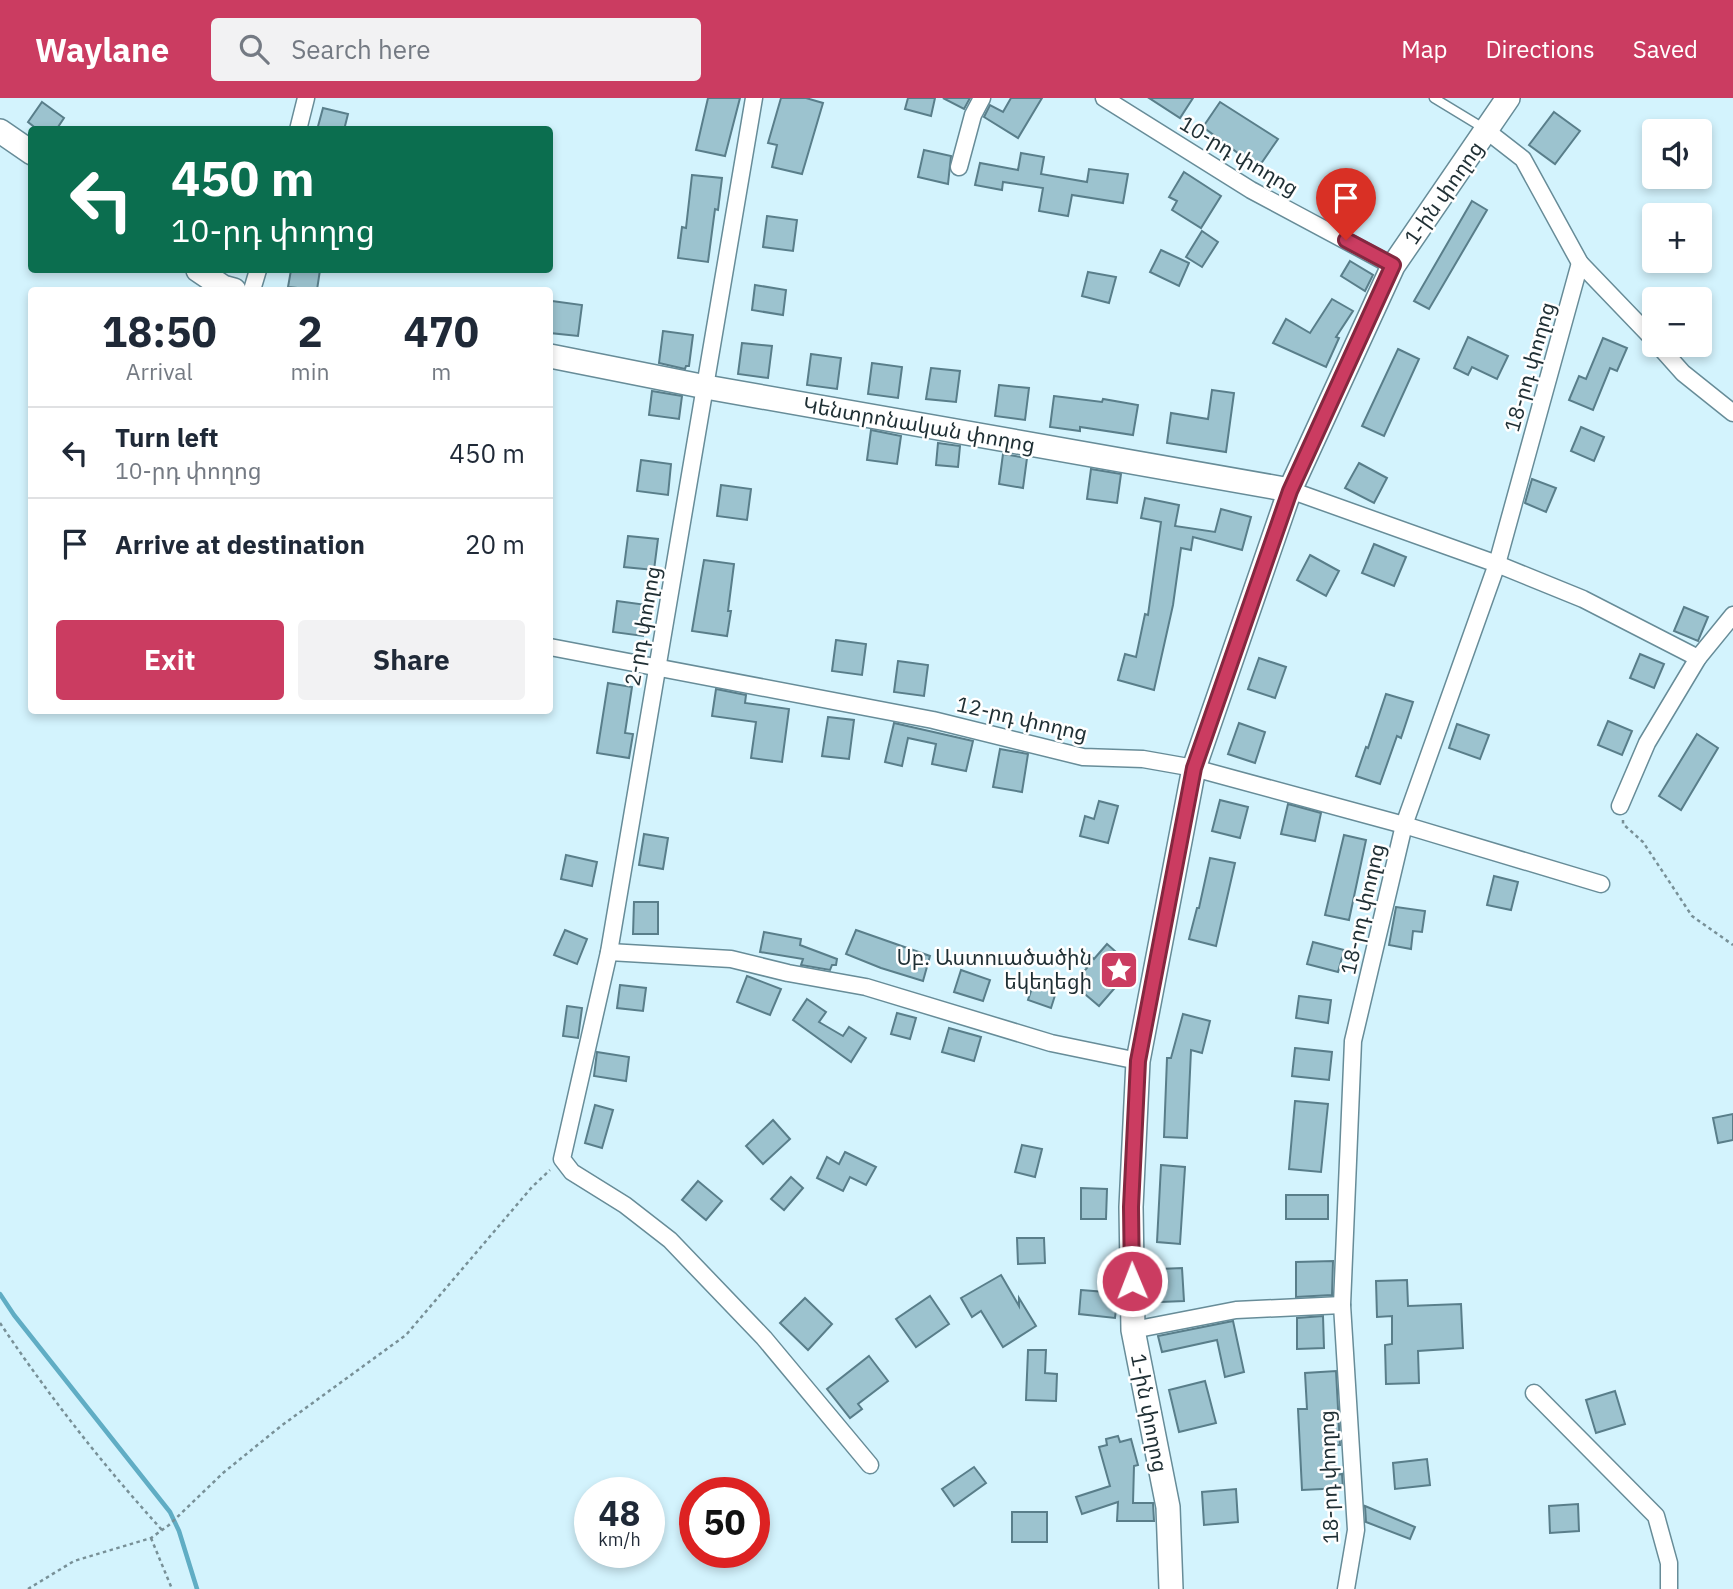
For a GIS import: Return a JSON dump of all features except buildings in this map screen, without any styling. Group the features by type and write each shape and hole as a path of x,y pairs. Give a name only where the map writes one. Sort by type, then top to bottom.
{"main road":[{"name":"1-ին փողոց","path":"1171,1589 1168,1507 1133,1330 1131,1207 1138,1061 1194,768 1290,491 1393,265 1488,131 1508,98"},
{"path":"0,131 28,150"},
{"path":"202,273 223,287"},
{"name":"Կենտրոնական փողոց","path":"553,357 706,387 1290,491"}],"street":[{"path":"299,126 306,98"},
{"name":"2-րդ փողոց","path":"562,1159 609,952 754,98"},
{"path":"959,167 973,115 982,98"},
{"name":"10-րդ փողոց","path":"1104,98 1251,190 1393,265"},
{"path":"1488,131 1523,159 1580,263 1642,328"},
{"name":"18-րդ փողոց","path":"1346,1589 1356,1530 1342,1305 1353,1041 1404,825 1497,564 1580,263"},
{"path":"1669,357 1683,373 1733,413"},
{"path":"1290,491 1497,564 1583,599 1698,658"},
{"path":"1620,806 1647,743 1698,658 1733,615"},
{"name":"12-րդ փողոց","path":"553,648 933,720 1083,757 1143,759 1194,768 1404,825 1601,884"},
{"path":"609,952 731,959 788,973 866,987 1051,1044 1138,1061"},
{"path":"562,1159 572,1172 625,1205 670,1240 764,1338 870,1465"},
{"path":"1133,1330 1236,1310 1342,1305"},
{"path":"1534,1392 1656,1516 1670,1563 1668,1589"}],"lane":[{"path":"1434,98 1488,131"}],"path":[{"path":"1620,806 1623,824 1643,842 1692,916 1733,945"},
{"path":"28,1589 74,1561 151,1538 179,1516 223,1473 406,1335 532,1187 562,1159"},
{"path":"0,1323 42,1385 129,1494 162,1530"},
{"path":"151,1538 172,1589"}],"waterway":[{"path":"0,1294 170,1512 179,1531 197,1589"}],"place":[{"name":"Սբ. Աստուածածին եկեղեցի","path":"1119,970"}],"route":[{"path":"1132,1281 1131,1207 1138,1061 1194,768 1290,491 1393,265 1346,240"}]}
